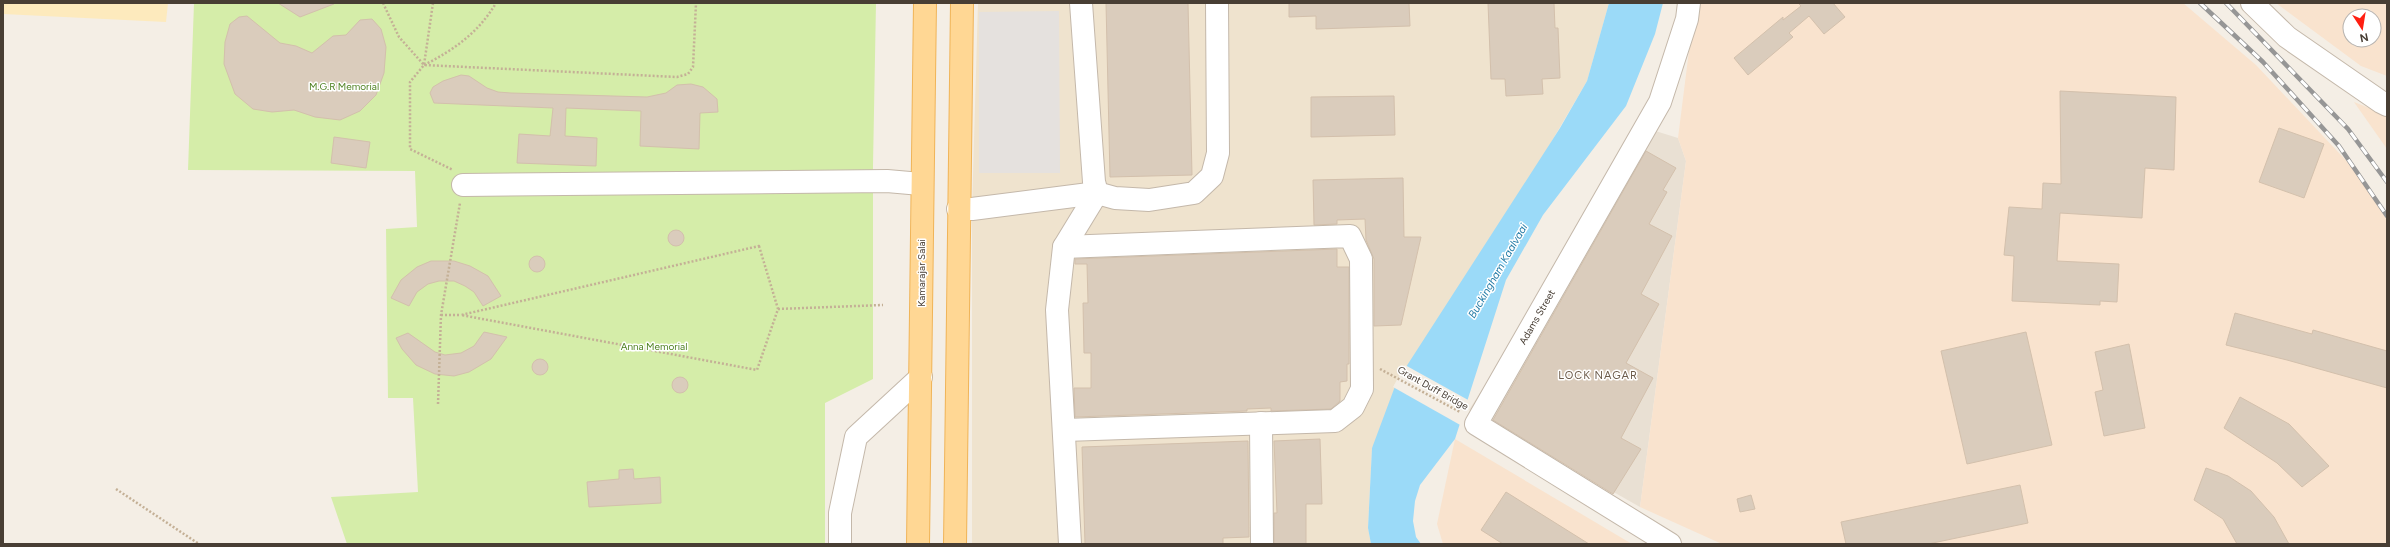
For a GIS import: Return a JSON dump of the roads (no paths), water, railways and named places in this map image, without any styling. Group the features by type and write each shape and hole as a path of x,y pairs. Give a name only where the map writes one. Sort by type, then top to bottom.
{"main road":[{"name":"Kamarajar Salai","path":"918,544 921,377 921,184 925,3"},
{"path":"955,544 958,209 962,3"}],"street":[{"path":"1070,544 1065,430 1057,310 1064,247 1097,193 1094,182 1081,3"},
{"path":"958,209 972,209 1097,193 1115,198 1157,199 1194,193 1212,176 1218,153 1218,3"},
{"name":"Adams Street","path":"1670,544 1476,424 1660,102 1687,19 1689,3"},
{"path":"2252,3 2287,37 2387,105"},
{"path":"463,185 886,181 921,184"},
{"path":"1064,247 1350,236 1361,259 1362,389 1353,407 1335,421 1065,430"},
{"path":"840,544 840,513 856,437 921,377"},
{"path":"1261,423 1262,544"}],"water":[{"name":"Buckingham Kaalvaai","path":"1609,3 1663,3 1655,34 1626,106 1543,215 1506,280 1455,439 1420,485 1415,501 1413,521 1416,537 1421,544 1371,544 1368,528 1372,448 1397,381 1560,128 1587,81"}],"railway":[{"path":"2200,3 2263,62 2339,146 2387,216"},
{"path":"2226,3 2348,129 2387,182"}],"district":[{"name":"LOCK NAGAR","path":"1598,375"}],"park label":[{"name":"M.G.R Memorial","path":"344,86"},
{"name":"Anna Memorial","path":"654,346"}]}
